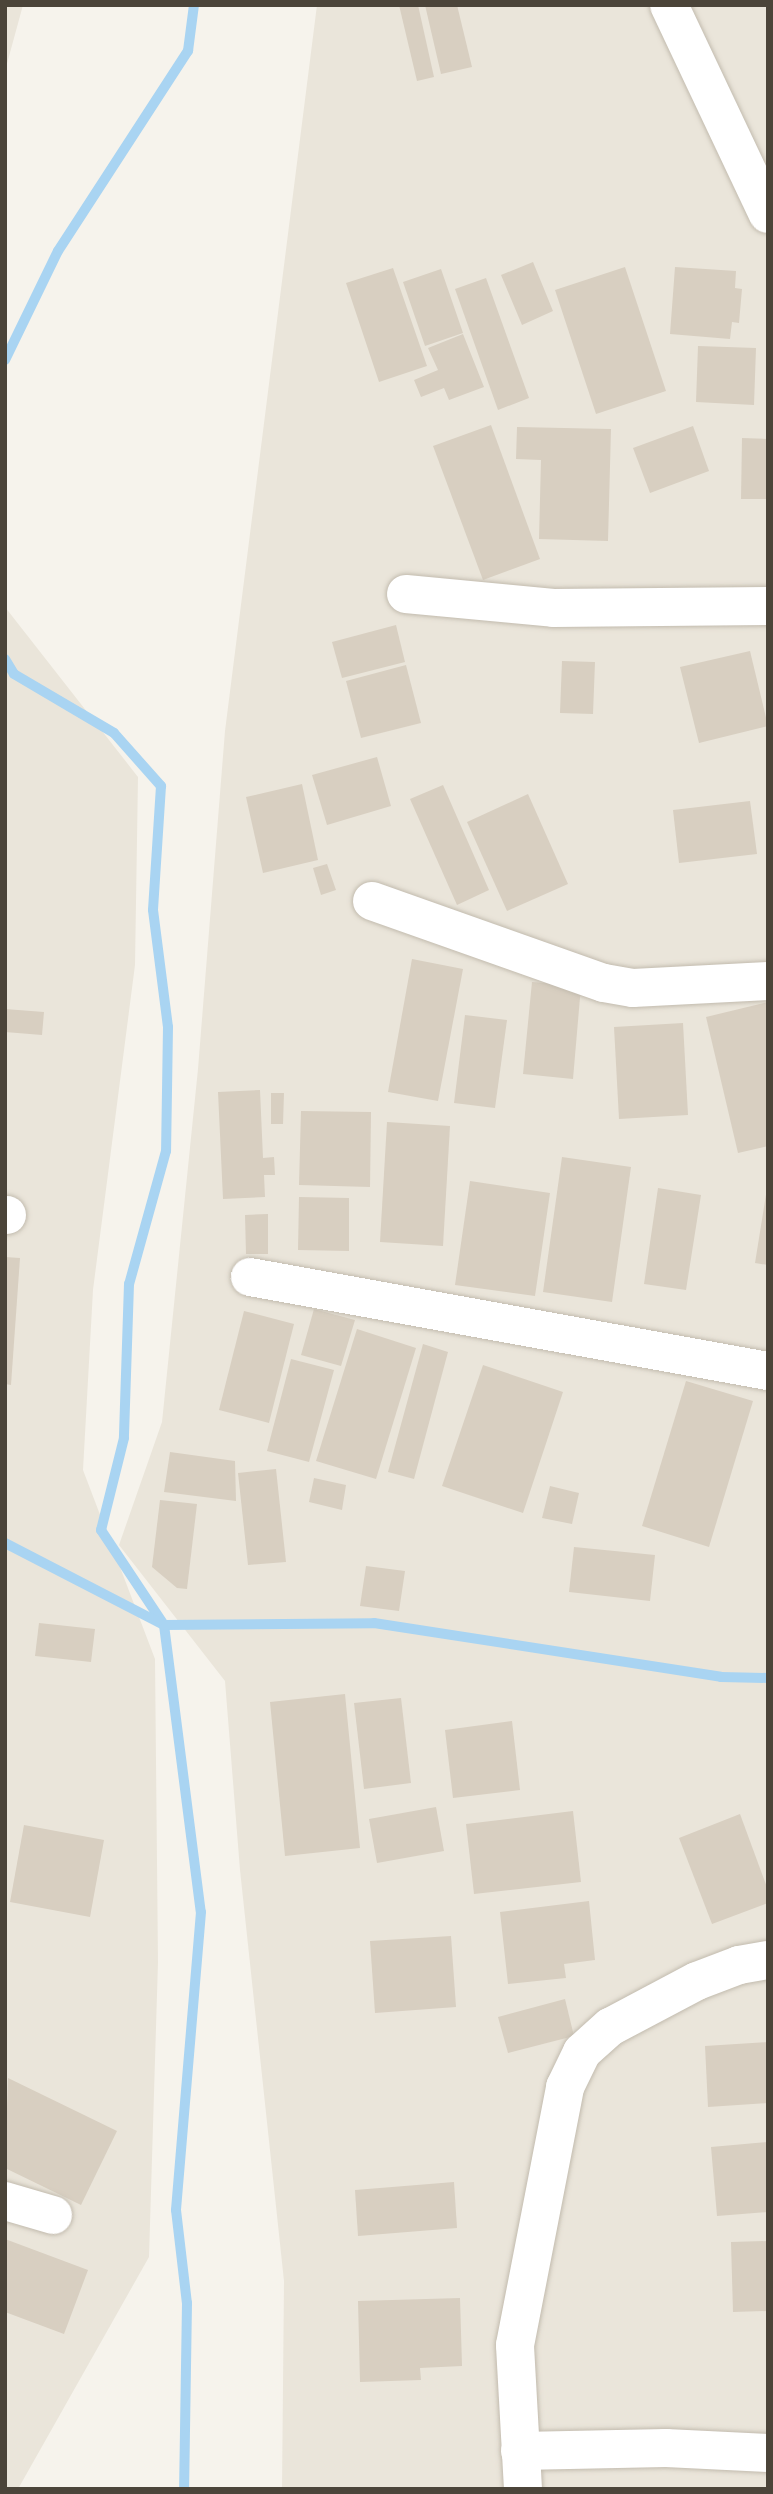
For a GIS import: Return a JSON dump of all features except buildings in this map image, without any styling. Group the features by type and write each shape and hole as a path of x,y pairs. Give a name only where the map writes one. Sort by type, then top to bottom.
{"street":[{"path":"669,5 768,214"},
{"path":"406,594 553,608 768,606"},
{"path":"372,901 604,983 633,988 768,981"},
{"path":"250,1277 768,1371"},
{"path":"523,2489 514,2345 565,2087 582,2052 610,2027 697,1981 739,1965 768,1960"},
{"path":"5,2202 53,2215"},
{"path":"520,2451 666,2448 768,2453"}],"shaded area":[{"path":"5,5 23,5 5,71"},
{"path":"317,5 768,5 768,2489 282,2489 284,2281 240,1870 225,1681 119,1545 162,1422 198,1069 225,731"},
{"path":"5,607 138,777 135,965 93,1290 83,1470 155,1659 158,1962 149,2257 18,2489 5,2489"}],"waterway":[{"path":"5,360 58,251 188,51 194,5"},
{"path":"5,659 14,674 114,733 161,786 153,910 168,1027 166,1151 129,1284 124,1438 101,1530 164,1625 201,1912 176,2210 187,2303 184,2489"},
{"path":"5,1543 164,1625 374,1623 721,1677 768,1678"}]}
